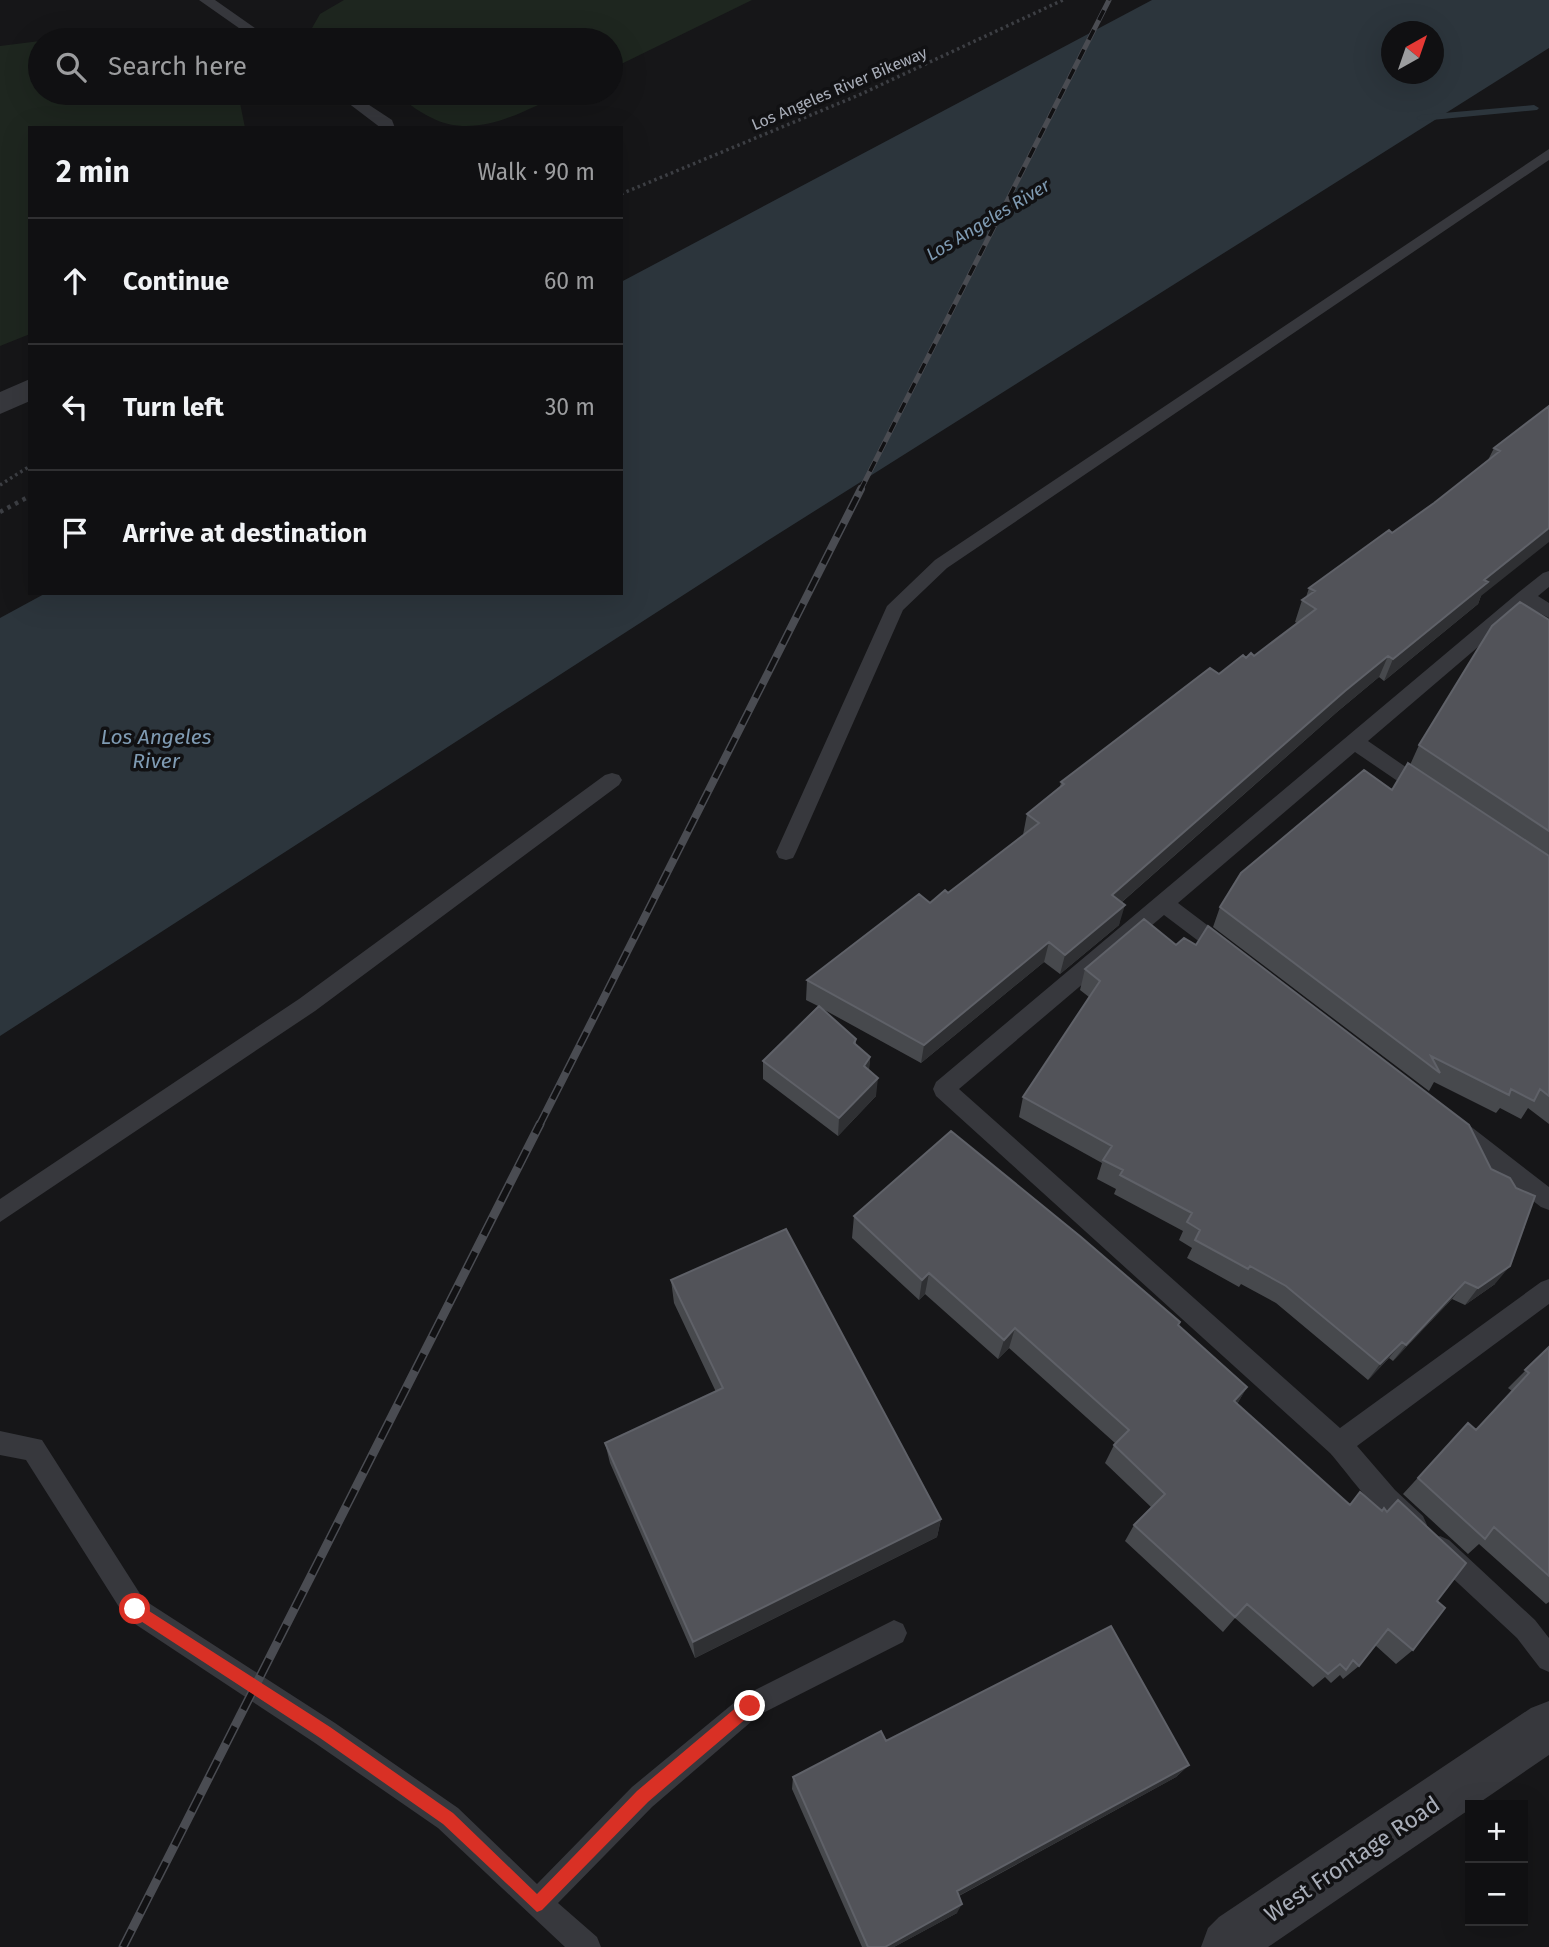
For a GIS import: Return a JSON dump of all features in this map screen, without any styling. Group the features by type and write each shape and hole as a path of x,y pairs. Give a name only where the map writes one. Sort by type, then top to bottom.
{"street":[{"path":"0,404 28,390"},
{"name":"West Frontage Road","path":"1227,1947 1238,1936 1549,1726"}],"lane":[{"path":"206,0 247,28"},
{"path":"360,105 388,126"},
{"path":"786,852 896,607 941,564 1549,153"},
{"path":"1549,577 944,1089 1339,1444 1386,1499 1526,1629 1549,1659"},
{"path":"1525,597 1549,611"},
{"path":"1354,743 1446,804"},
{"path":"0,1212 307,1005 612,779"},
{"path":"1164,904 1241,963"},
{"path":"1439,1115 1549,1200"},
{"path":"1339,1444 1549,1290"},
{"path":"0,1443 33,1449 135,1609 325,1733 448,1818 537,1904 587,1947"},
{"path":"537,1904 642,1797 750,1706 894,1633"}],"path":[{"name":"Los Angeles River Bikeway","path":"623,193 859,95 1063,0"},
{"path":"0,485 28,467"},
{"path":"0,512 28,497"}],"shaded area":[{"path":"344,0 752,0 623,63 623,28 312,28 320,14"},
{"path":"28,42 28,105 240,105 245,126 28,126 28,335 0,346 0,46"},
{"path":"410,105 537,105 498,121 464,126 447,124"}],"water":[{"name":"Los Angeles River","path":"1152,0 1549,0 1549,48 767,541 0,1036 0,618 42,595 623,595 623,281"}],"building":[{"path":"1549,406 1549,528 1484,580 1488,582 1393,659 1388,656 1345,691 1112,895 1125,905 1065,955 1049,942 924,1045 807,980 919,894 930,903 945,890 948,893 1039,823 1027,814 1064,784 1061,782 1210,668 1219,674 1243,655 1246,658 1251,653 1254,656 1316,609 1302,600 1315,591 1309,588 1389,530 1392,533 1434,503 1500,451 1494,448"},
{"path":"1520,602 1549,620 1549,831 1419,745 1492,626"},
{"path":"1408,763 1549,856 1549,1096 1540,1089 1534,1101 1511,1089 1509,1095 1431,1056 1440,1073 1220,907 1241,873 1364,770 1392,790"},
{"path":"1144,919 1176,945 1184,938 1196,945 1208,926 1469,1125 1491,1169 1510,1178 1516,1188 1535,1196 1510,1266 1478,1288 1465,1282 1406,1345 1402,1342 1380,1364 1286,1286 1195,1240 1200,1230 1187,1222 1192,1213 1120,1175 1123,1170 1103,1160 1112,1146 1023,1097 1100,981 1085,969"},
{"path":"819,1006 856,1039 854,1043 870,1057 864,1066 878,1078 839,1118 763,1061"},
{"path":"951,1131 1180,1322 1178,1325 1247,1387 1234,1401 1350,1505 1360,1492 1382,1511 1384,1508 1387,1512 1398,1500 1466,1563 1437,1601 1445,1608 1413,1650 1388,1629 1359,1666 1353,1660 1346,1670 1340,1664 1328,1674 1247,1604 1235,1617 1134,1525 1165,1494 1114,1445 1129,1430 1015,1328 1004,1340 929,1273 922,1280 854,1216"},
{"path":"786,1229 941,1519 693,1642 605,1443 723,1388 671,1280"},
{"path":"1549,1347 1549,1576 1494,1527 1485,1539 1418,1478 1468,1423 1476,1430 1529,1373 1525,1370"},
{"path":"1111,1626 1189,1765 957,1891 962,1904 885,1947 868,1947 793,1777 881,1731 886,1741"}],"waterway":[{"path":"1421,118 1534,108"}],"railway":[{"path":"860,491 1109,0"},
{"path":"539,1126 861,489"},
{"path":"123,1947 540,1124"}],"route":[{"path":"135,1609 325,1733 448,1818 537,1904 642,1797 750,1706"}]}
